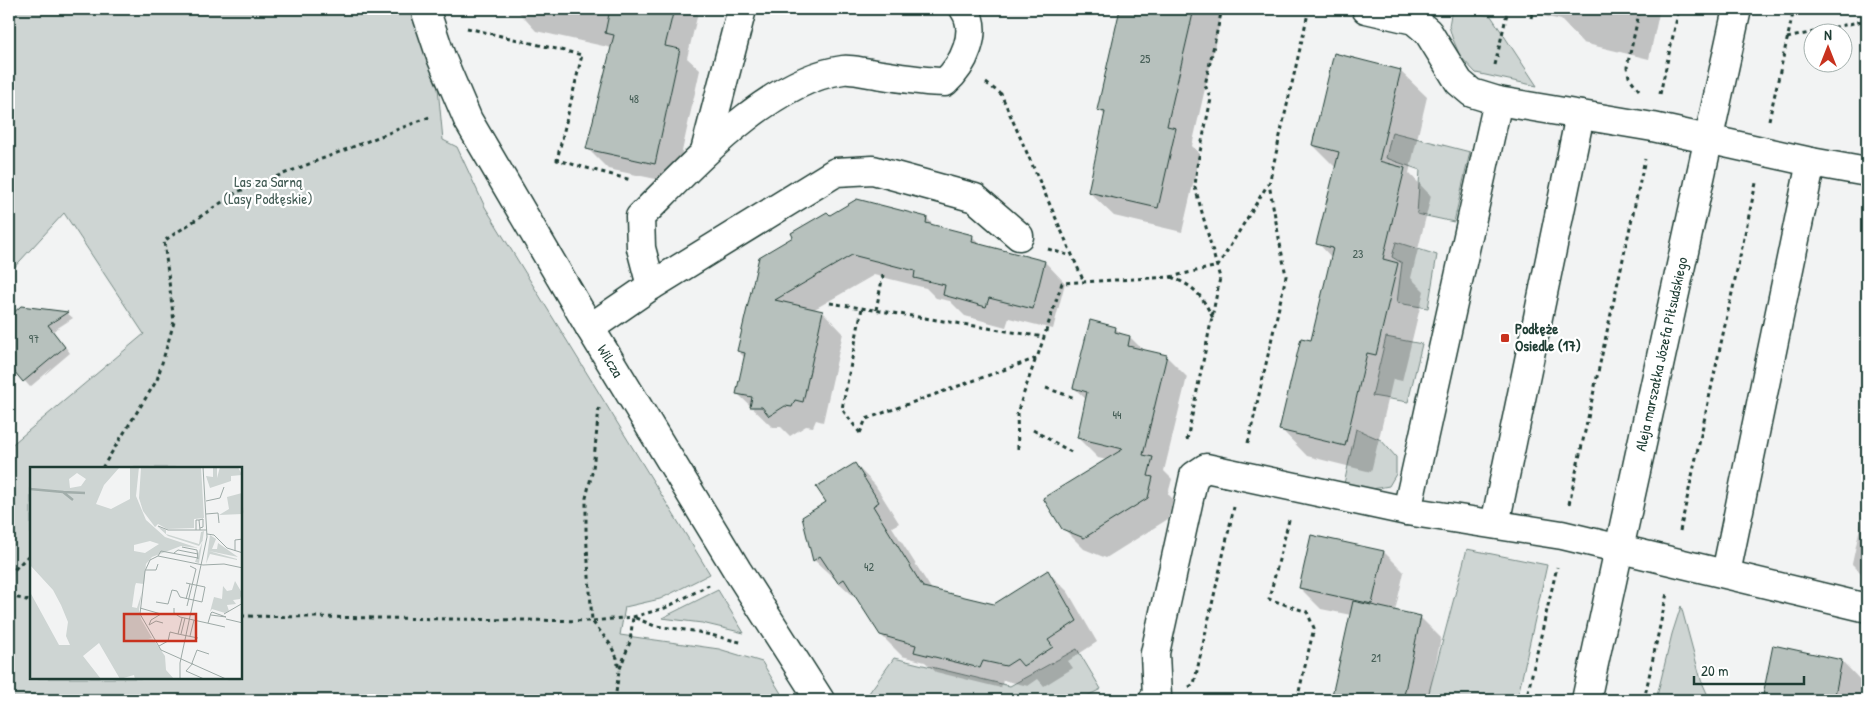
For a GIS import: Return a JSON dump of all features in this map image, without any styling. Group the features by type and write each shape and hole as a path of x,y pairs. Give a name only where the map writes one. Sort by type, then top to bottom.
{"street":[{"name":"Wilcza","path":"425,9 441,57 461,105 590,328 737,570 820,700"},
{"path":"705,151 742,9"},
{"path":"652,286 641,248 640,217 705,151 764,106 792,88 822,75 845,70 945,82 956,72 967,48 970,28 964,9"},
{"path":"1366,9 1414,20 1428,32 1459,82 1472,93 1493,99 1652,127 1811,162 1867,172"},
{"name":"Aleja marszałka Józefa Piłsudskiego","path":"1586,700 1737,9"},
{"path":"1407,511 1493,99"},
{"path":"1495,524 1580,115"},
{"path":"1726,573 1811,162"},
{"path":"590,328 652,286 836,172 873,170 975,198 1029,241"},
{"path":"1165,699 1155,653 1194,476 1206,468 1407,511 1562,535 1867,608"}],"path":[{"path":"1186,449 1220,278 1195,187 1197,166 1211,99 1205,85 1222,9"},
{"path":"1018,449 1017,413 1062,283 1170,277 1218,266 1269,184 1308,9"},
{"path":"1493,99 1508,9"},
{"path":"1531,18 1533,9"},
{"path":"1640,9 1628,67 1629,77 1634,86 1642,92"},
{"path":"1651,94 1660,96 1679,9"},
{"path":"1644,700 1794,9"},
{"path":"1787,38 1867,20"},
{"path":"461,27 582,56 557,160 668,190"},
{"path":"1000,94 1084,282"},
{"path":"103,467 157,380 172,330 174,322 164,241 237,192 461,105"},
{"path":"1526,700 1550,602 1562,535 1652,127"},
{"path":"1165,699 1194,684 1286,276 1269,184"},
{"path":"1029,241 1072,256"},
{"path":"876,310 883,275"},
{"path":"1170,277 1194,289 1202,297 1212,318"},
{"path":"830,303 1044,337"},
{"path":"862,308 842,409 860,433 866,419 1037,358"},
{"path":"1046,388 1075,398"},
{"path":"600,403 594,469 586,498 586,532 592,621 610,644 617,658 619,671"},
{"path":"1033,430 1073,453"},
{"path":"1291,511 1269,600 1307,612 1314,628 1297,700"},
{"path":"9,575 30,553"},
{"path":"242,616 592,621 633,617 665,608 737,570"},
{"path":"9,596 30,601"},
{"path":"633,617 655,626 694,631 789,651"},
{"path":"615,700 619,671 630,642 633,617"}],"green space":[{"name":"Las za Sarną (Lasy Podłęskie)","path":"9,9 411,9 438,88 443,140 457,147 485,207 710,574 660,599 625,607 620,635 719,649 762,662 785,700 9,700 9,447 144,334 64,213 9,273"},
{"path":"1452,9 1491,16 1537,86 1476,73 1460,56 1452,37 1449,26"},
{"path":"1392,132 1470,152 1454,222 1417,214 1420,170 1386,158"},
{"path":"1396,242 1437,255 1428,308 1397,303 1402,263 1392,257"},
{"path":"1386,337 1422,344 1408,402 1372,396"},
{"path":"1356,429 1381,440 1396,457 1396,474 1389,486 1367,490 1344,484"},
{"path":"1467,549 1547,565 1517,700 1427,700"},
{"path":"718,590 744,633 702,623 662,618"},
{"path":"1681,606 1701,680 1710,700 1656,700 1672,634"},
{"path":"1077,649 1101,689 1079,700 864,700 894,658 1010,686"}],"building":[{"path":"610,9 674,9 665,46 680,49 655,164 586,149 614,35 605,33"},
{"path":"1120,9 1194,9 1167,126 1176,128 1158,208 1088,192 1105,112 1097,110"},
{"path":"1334,53 1401,70 1379,161 1405,168 1383,259 1398,263 1376,355 1367,353 1345,446 1279,430 1301,338 1311,340 1333,248 1316,244 1339,152 1312,145"},
{"path":"857,199 927,217 926,223 973,235 972,242 1045,261 1033,309 989,298 986,307 943,295 945,285 914,278 915,271 852,255 775,300 823,311 803,402 795,400 792,407 785,406 769,416 762,407 750,407 752,397 736,394 745,353 737,351 759,257 793,237 791,233 827,212 830,215"},
{"path":"21,306 68,312 48,325 65,347 23,382 9,365 11,315"},
{"path":"1090,320 1116,327 1115,332 1130,336 1128,346 1167,355 1143,455 1153,457 1148,476 1153,477 1148,498 1084,538 1062,529 1043,498 1123,449 1077,438 1087,392 1073,388"},
{"path":"855,463 879,502 873,506 923,587 994,604 1048,570 1077,621 1048,640 1053,647 1023,666 1017,659 1006,666 983,661 980,668 914,652 916,645 880,635 844,579 838,583 820,556 813,561 802,517 826,502 816,487"},
{"path":"1311,535 1384,551 1372,604 1299,588"},
{"path":"1353,601 1421,616 1403,700 1331,700"},
{"path":"1773,645 1842,660 1834,700 1762,700"}],"place":[{"name":"Podłęże Osiedle (17)","path":"1505,338"}]}
